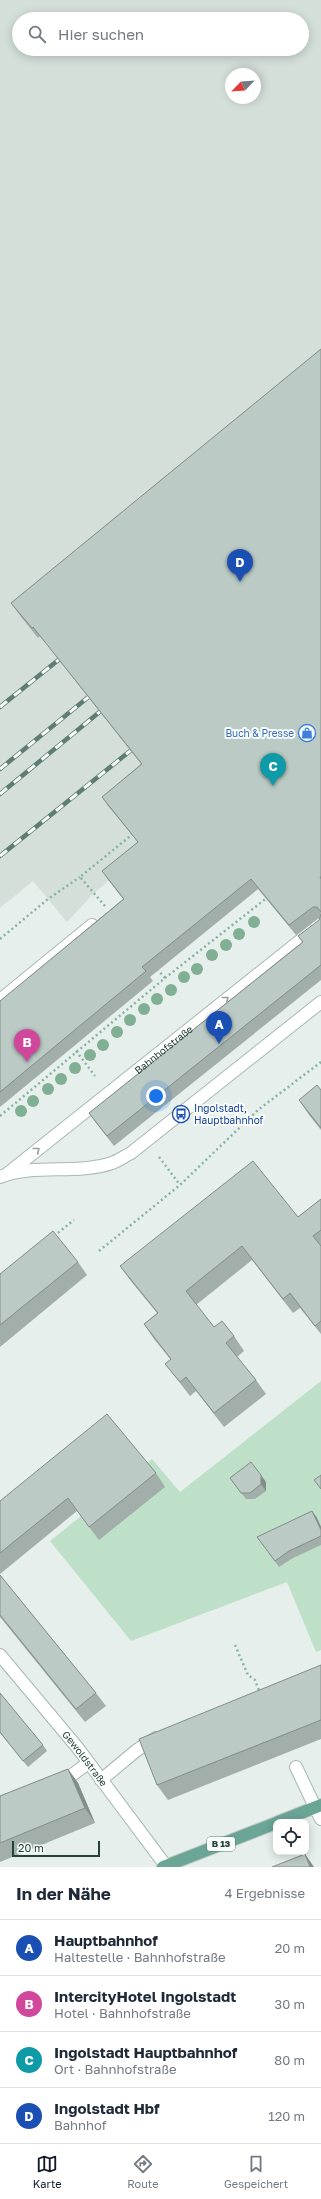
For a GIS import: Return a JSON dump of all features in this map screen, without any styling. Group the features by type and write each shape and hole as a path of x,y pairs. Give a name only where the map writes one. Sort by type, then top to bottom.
{"main road":[{"name":"B 13","path":"285,1819 318,1806"},
{"name":"B 13","path":"165,1866 273,1824"}],"street":[{"name":"Bahnhofstraße","path":"3,1176 321,924"},
{"path":"0,1000 92,925"},
{"name":"Bahnhofstraße","path":"3,1176 32,1170 84,1168 112,1163 131,1153 321,1002"},
{"name":"Gewoldstraße","path":"0,1655 88,1763 165,1866"},
{"path":"101,1780 137,1750 168,1731"},
{"path":"47,1786 68,1778 88,1763"},
{"path":"296,1767 318,1806 321,1819"}],"path":[{"path":"0,939 48,899 80,877 136,832"},
{"path":"80,877 109,911"},
{"path":"0,1116 165,978 273,893"},
{"path":"155,966 165,978"},
{"path":"99,1251 180,1186 258,1110 321,1062"},
{"path":"51,1239 74,1220"},
{"path":"235,1645 248,1675 255,1680 261,1695"}],"shaded area":[{"path":"0,0 321,0 321,694 159,840 94,893 67,922 33,881 0,908"}],"green space":[{"path":"321,1381 321,1650 316,1652 287,1582 131,1641 50,1541 152,1459 180,1492"}],"building":[{"path":"321,349 321,912 317,907 313,907 289,925 251,879 142,967 146,971 0,1092 0,1001 124,899 102,871 138,842 102,797 142,764 33,627 32,628 11,603"},
{"path":"321,914 321,965 107,1136 89,1113 303,942 298,936 319,920"},
{"path":"317,1085 321,1090 321,1128 299,1100"},
{"path":"253,1161 298,1217 321,1199 321,1230 313,1236 321,1246 321,1321 315,1326 290,1293 283,1299 242,1246 186,1291 214,1327 222,1321 234,1336 226,1343 256,1380 214,1413 186,1377 180,1382 165,1364 171,1359 144,1324 158,1313 120,1266"},
{"path":"53,1231 78,1262 0,1325 0,1274"},
{"path":"107,1414 156,1473 89,1527 68,1498 0,1553 0,1501"},
{"path":"251,1462 261,1475 261,1484 250,1493 241,1493 230,1478"},
{"path":"321,1475 321,1489 314,1480"},
{"path":"312,1511 321,1530 321,1536 289,1551 275,1561 257,1537"},
{"path":"0,1575 96,1693 76,1709 0,1615"},
{"path":"321,1665 321,1720 157,1785 139,1739"},
{"path":"0,1693 43,1745 23,1761 0,1732"},
{"path":"68,1769 85,1808 0,1843 0,1796"},
{"path":"305,1855 310,1867 272,1867"}],"railway":[{"path":"0,707 67,653"},
{"path":"0,769 97,690"},
{"path":"0,794 108,705"},
{"path":"0,856 140,743"}],"place":[{"name":"Ingolstadt Hbf","path":"240,582"},
{"name":"Buch & Presse","path":"307,733"},
{"name":"Ingolstadt Hauptbahnhof","path":"273,786"},
{"name":"Hauptbahnhof","path":"219,1044"},
{"name":"IntercityHotel Ingolstadt","path":"27,1062"},
{"name":"Ingolstadt, Hauptbahnhof","path":"181,1114"}]}
